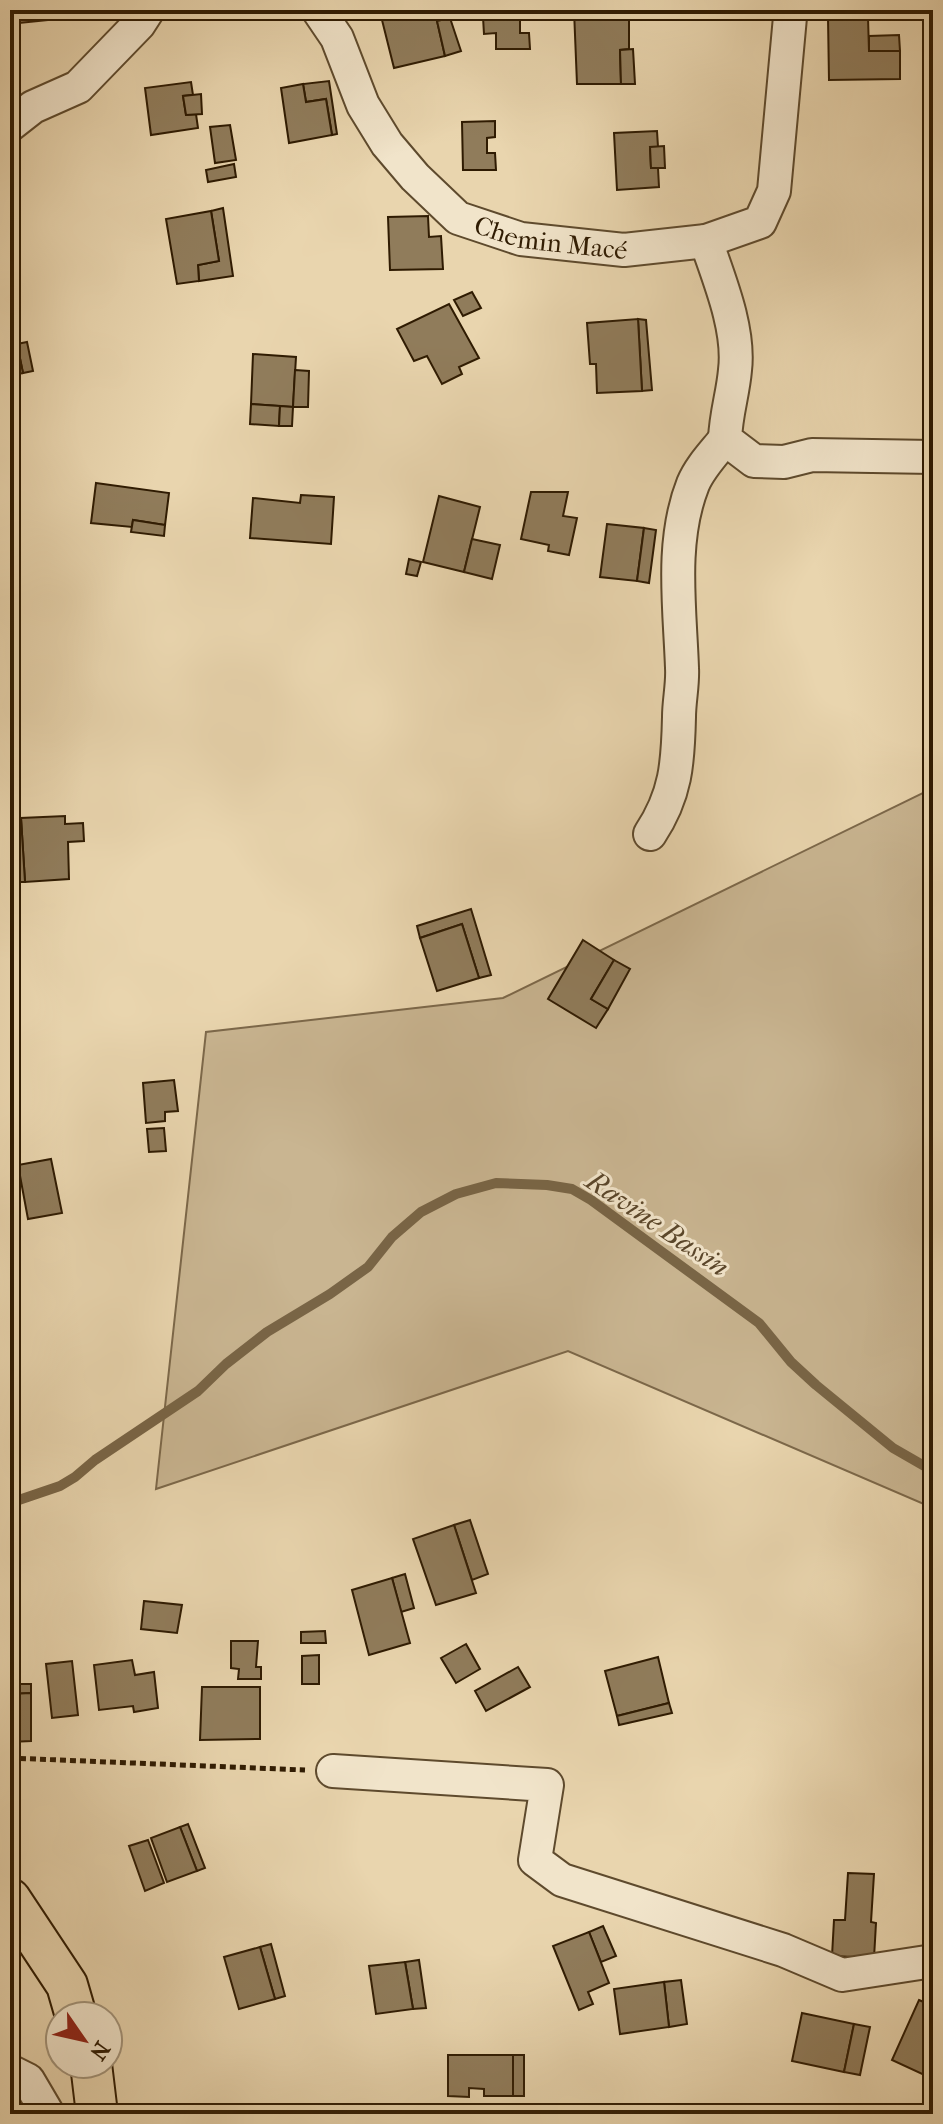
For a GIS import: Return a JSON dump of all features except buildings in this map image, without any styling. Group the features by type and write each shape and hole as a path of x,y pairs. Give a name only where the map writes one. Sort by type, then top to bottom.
{"main road":[{"path":"10,1899 67,1985 71,2000"},
{"path":"93,2080 97,2114"}],"street":[{"path":"10,125 33,107 78,87 139,24 148,10"},
{"name":"Chemin Macé","path":"318,10 337,38 363,105 387,144 415,177 458,218 521,239 624,250 706,241 760,222 774,191 787,44 793,10"},
{"path":"650,834 668,805 680,743 679,555 683,525 693,485 725,439 727,409 736,368 731,317 706,241"},
{"path":"725,439 754,461 784,462 812,455 933,457"},
{"path":"333,1771 547,1785 535,1860 562,1880 783,1950 842,1975 933,1961"},
{"path":"10,2071 28,2080 48,2114"}],"path":[{"path":"10,1758 333,1771"}],"shaded area":[{"path":"933,788 933,1508 568,1351 156,1489 206,1032 503,998"}],"waterway":[{"name":"Ravine Bassin","path":"10,1503 60,1486 198,1391 267,1332 368,1267 392,1237 421,1212 456,1194 496,1183 572,1189 591,1200 759,1323 791,1362 816,1385 893,1448 933,1471"}]}
